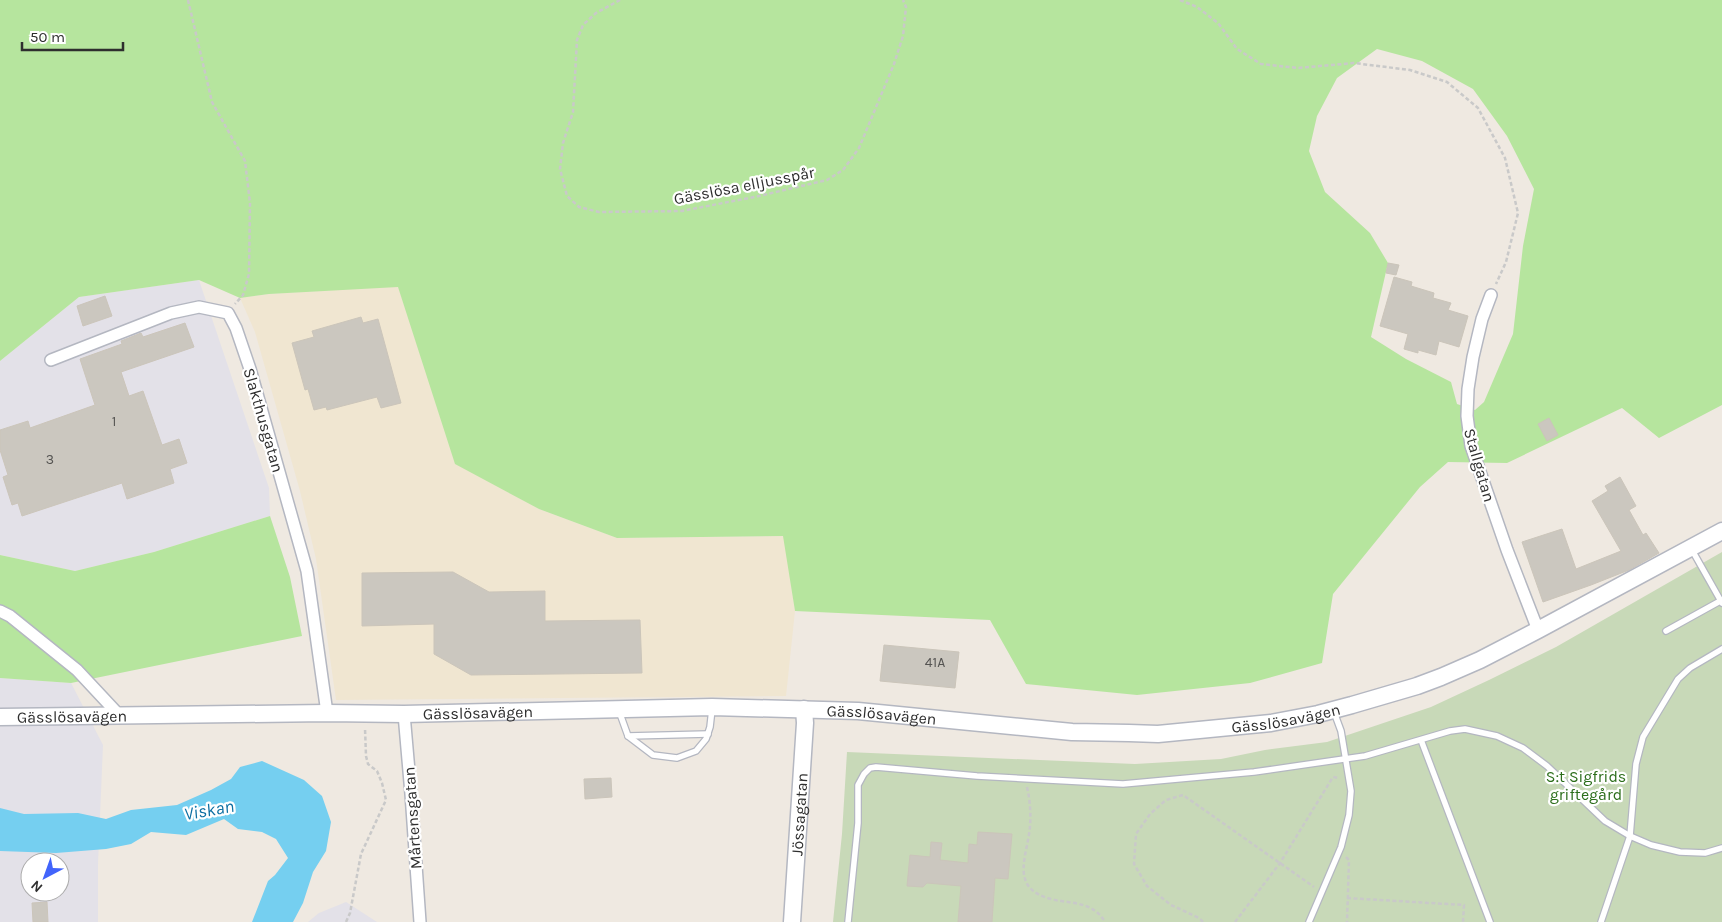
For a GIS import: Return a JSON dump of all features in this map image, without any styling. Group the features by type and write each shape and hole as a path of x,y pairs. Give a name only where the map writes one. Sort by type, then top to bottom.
{"street":[{"name":"Stallgatan","path":"1491,295 1482,319 1468,389 1467,416 1471,446 1507,550 1538,630"},
{"path":"50,360 171,313 199,307 228,313"},
{"name":"Slakthusgatan","path":"228,313 236,328 250,369 307,571 327,713"},
{"name":"Gässlösavägen","path":"0,717 327,713 404,714 712,707 804,709 929,717 1072,732 1148,734 1271,723 1334,710 1425,683 1480,660 1722,531"},
{"path":"0,612 10,616 77,670 119,715"},
{"name":"Jössagatan","path":"792,922 804,709"},
{"name":"Mårtensgatan","path":"404,714 420,922"}],"lane":[{"path":"1666,631 1721,601 1691,548"},
{"path":"1601,922 1630,836 1636,764 1643,737 1678,679 1690,668 1722,649"},
{"path":"618,709 628,736 653,755 678,758 696,751 706,739 710,727 712,707"},
{"path":"1309,922 1341,847 1349,815 1351,791 1341,731 1334,710"},
{"path":"848,922 858,823 858,785 870,768 889,767 1026,780 1133,783 1254,772 1365,756 1450,731 1465,729 1497,736 1523,748 1547,766 1605,821 1630,836 1680,852 1705,852 1722,848"},
{"path":"628,736 708,734"},
{"path":"1421,740 1490,922"}],"path":[{"path":"188,0 212,102 245,160 250,203 249,274 243,295 228,313"},
{"name":"Gässlösa elljusspår","path":"620,0 596,13 583,25 577,40 572,112 563,143 560,169 567,196 579,207 599,212 682,211 827,180 843,170 859,148 894,64 903,36 906,7 903,0"},
{"path":"1180,0 1196,7 1218,23 1237,49 1261,64 1298,68 1354,63 1410,70 1447,82 1478,108 1505,158 1518,213 1506,262 1491,295"},
{"path":"346,922 350,913 361,854 386,800 377,771 368,764 365,724"},
{"path":"1235,922 1280,863 1333,778 1349,780"},
{"path":"1026,780 1031,812 1022,872 1026,881 1040,895 1050,899 1083,904 1094,910 1105,922"},
{"path":"1203,922 1199,918 1171,906 1147,886 1134,864 1136,834 1150,814 1166,800 1183,795 1321,892"},
{"path":"1341,847 1349,860 1347,922"},
{"path":"1347,898 1464,905 1463,922"}],"shaded area":[{"path":"199,280 269,488 270,516 154,552 75,571 0,555 0,361 79,297"},
{"path":"398,286 456,464 539,509 617,538 784,536 795,611 786,696 336,700 316,559 300,491 255,332 240,298 269,294"},
{"path":"0,678 71,683 103,745 98,864 98,922 0,922"},
{"path":"346,902 377,922 308,922 319,913"}],"green space":[{"path":"0,0 1722,0 1722,405 1659,438 1622,408 1507,463 1448,462 1420,487 1333,594 1322,663 1250,683 1137,695 1026,684 990,620 795,611 783,536 617,538 539,509 455,464 398,287 269,294 240,298 199,280 79,297 0,361","holes":["1377,49 1422,61 1473,89 1507,136 1534,189 1523,246 1513,334 1484,402 1475,410 1457,404 1451,382 1406,359 1371,337 1388,263 1370,233 1325,192 1309,151 1317,116 1337,78"]},
{"path":"270,516 290,577 302,636 71,683 0,678 0,555 75,571 154,552"},
{"name":"S:t Sigfrids griftegård","path":"1722,552 1722,922 833,922 842,834 847,752 1135,764 1221,759 1265,750 1327,742 1431,707 1489,680 1556,647"}],"water":[{"name":"Viskan","path":"262,761 304,780 322,796 331,822 326,851 313,872 303,903 293,922 252,922 268,881 288,858 276,839 262,832 238,829 224,819 186,835 151,832 131,844 106,849 68,852 0,851 0,808 24,814 78,813 106,819 131,810 177,805 231,779 240,767"}],"building":[{"path":"1388,263 1399,265 1396,275 1386,273"},
{"path":"1394,277 1412,282 1411,286 1434,293 1433,298 1451,303 1448,310 1468,316 1459,347 1439,341 1436,355 1418,350 1418,353 1404,349 1408,334 1380,326"},
{"path":"105,296 112,316 83,326 77,306"},
{"path":"361,317 363,323 378,319 401,403 381,408 377,397 327,410 326,407 314,410 308,389 305,390 292,343 314,337 312,331"},
{"path":"185,323 194,347 121,372 129,396 143,391 162,445 179,439 187,463 170,469 174,483 127,499 122,483 22,516 18,503 12,505 3,477 8,475 0,450 0,430 28,421 30,428 95,405 80,359 122,344 121,341 141,333 143,337"},
{"path":"1549,418 1558,435 1547,441 1538,424"},
{"path":"1620,477 1636,506 1629,510 1643,535 1646,533 1659,553 1629,570 1543,602 1522,542 1562,529 1576,569 1621,551 1592,501 1608,491 1605,486"},
{"path":"453,572 489,592 545,591 545,621 640,620 642,673 471,675 434,654 434,624 362,626 362,573"},
{"path":"884,645 959,652 955,688 880,681"},
{"path":"611,778 612,797 585,799 584,779"},
{"path":"978,832 1012,834 1008,879 995,878 992,922 958,922 961,886 927,883 923,887 907,886 910,855 930,857 931,842 942,843 940,860 968,863 969,844 977,845"},
{"path":"47,902 48,922 33,922 32,903"}]}
